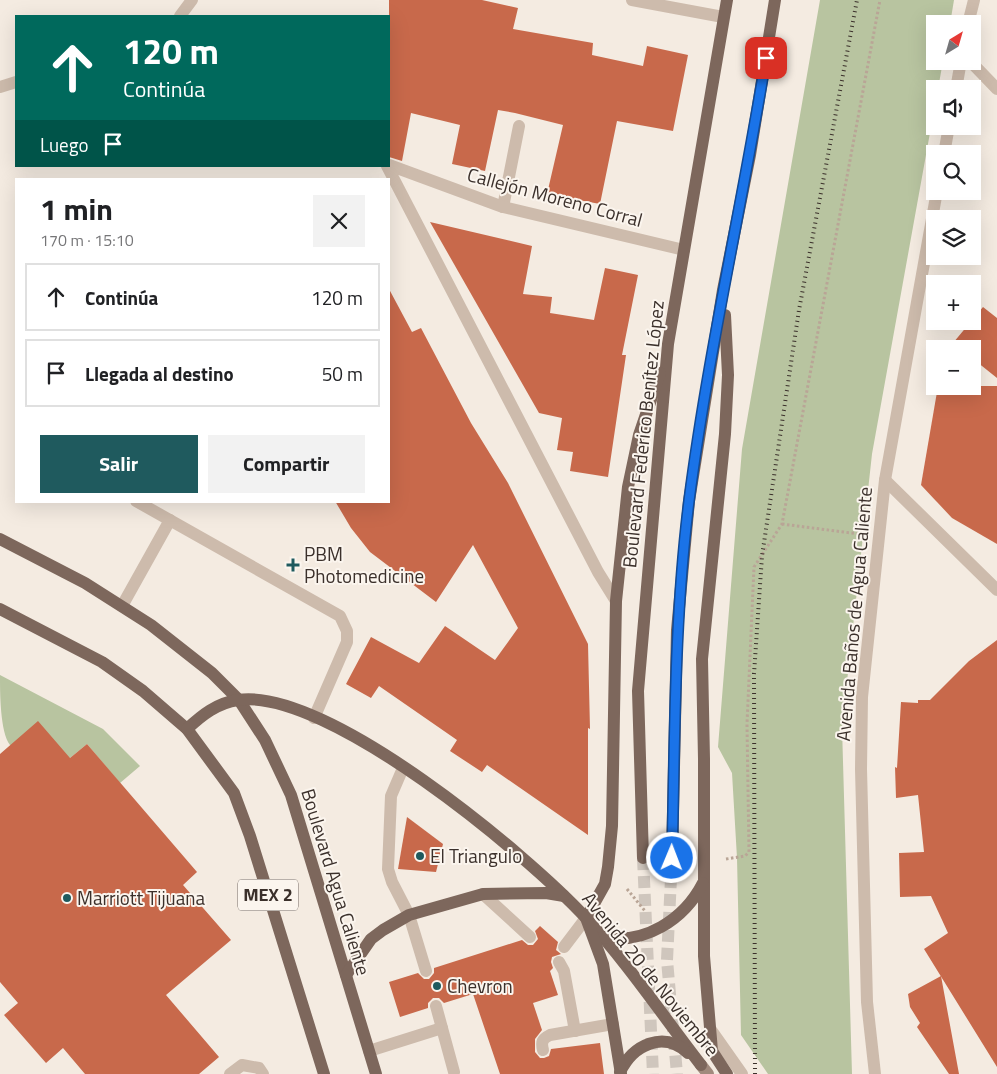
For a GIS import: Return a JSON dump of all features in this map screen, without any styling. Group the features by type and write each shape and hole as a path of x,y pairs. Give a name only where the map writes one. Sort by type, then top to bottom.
{"main road":[{"name":"Boulevard Federico Benítez López","path":"643,858 638,691 668,344 727,0"},
{"path":"672,858 677,630 689,502 723,290 750,155 775,0"},
{"path":"723,290 728,375 726,424 702,659 704,956 712,1051 727,1074"},
{"path":"620,1073 603,964 586,918 605,884 612,826 616,601 628,487 639,435 668,344"},
{"name":"Boulevard Agua Caliente","path":"0,539 85,583 151,625 212,673 239,700 265,740 291,795 376,1074"},
{"name":"MEX 2","path":"0,609 102,662 143,690 187,729 234,793 250,836 324,1074"},
{"name":"Avenida 20 de Noviembre","path":"187,729 215,706 239,700 272,703 335,726 443,793 505,842 586,918 603,937 704,1069"},
{"path":"603,937 631,939 659,928 687,907 704,882"},
{"path":"346,975 371,939 382,930 409,915 483,894 546,893 564,896"},
{"path":"620,1073 624,1064 642,1045 657,1041 682,1048 704,1069"}],"street":[{"path":"181,15 192,0"},
{"path":"632,0 724,17"},
{"path":"970,15 974,0"},
{"path":"979,70 997,89"},
{"path":"0,87 15,82"},
{"path":"503,206 519,126"},
{"path":"389,167 598,572 616,601"},
{"name":"Callejón Moreno Corral","path":"390,167 503,206 684,250"},
{"name":"Avenida Baños de Agua Caliente","path":"875,1074 867,1002 861,734 862,697 885,480 935,200"},
{"path":"885,480 997,590"},
{"path":"140,503 340,616 347,631 347,642 314,718"},
{"path":"122,606 170,520"},
{"path":"402,768 390,796 388,869 392,882 409,915 426,971"},
{"path":"483,894 530,937"},
{"path":"564,947 586,918"},
{"path":"559,962 564,971 575,1031"},
{"path":"436,1006 454,1072"},
{"path":"542,1050 544,1038 613,1024"},
{"path":"369,1051 442,1028"},
{"path":"711,1030 742,1074"},
{"path":"230,1074 242,1065 259,1068 263,1074"}],"path":[{"path":"723,859 745,856 749,852 747,724 754,567 782,524 880,0"},
{"path":"782,524 879,536"},
{"path":"622,882 647,913"}],"green space":[{"path":"820,0 954,0 952,15 926,15 926,70 941,70 940,80 926,80 926,135 930,135 928,145 926,145 926,155 872,454 842,727 852,1074 768,1074 741,1035 737,858 732,773 718,747 742,449"},
{"path":"0,675 103,729 140,766 120,783 87,744 70,758 10,745 2,722"}],"building":[{"path":"389,0 482,0 518,8 513,29 593,43 592,55 643,66 647,46 688,55 673,131 617,121 600,204 547,194 563,125 515,113 498,110 485,171 452,164 460,125 411,113 402,161 390,157"},
{"path":"430,222 532,246 523,294 552,297 550,313 594,320 605,268 638,275 622,355 626,355 608,477 570,471 573,452 557,450 562,418 539,413"},
{"path":"390,291 412,332 421,328 471,423 508,483 588,644 590,729 588,728 588,835 487,765 482,772 450,751 457,740 379,686 371,698 346,684 371,637 419,663 445,626 495,660 518,628 473,545 436,602 370,552 351,528 336,503 390,503"},
{"path":"983,307 997,318 997,378 981,365 981,340 956,340 964,330 981,330 981,309"},
{"path":"981,386 997,386 997,544 952,518 921,485 936,395 981,395"},
{"path":"997,640 997,1067 924,949 948,933 931,896 900,897 899,853 924,852 918,795 896,798 895,767 897,768 901,702 918,703 918,700 930,700 969,661"},
{"path":"38,721 70,758 87,744 197,872 183,885 231,940 166,995 219,1057 199,1074 85,1074 63,1048 46,1063 4,1015 18,1003 0,982 0,754"},
{"name":"El Triangulo","path":"407,817 443,844 436,872 398,869"},
{"path":"540,926 558,942 556,950 561,954 552,957 553,968 550,971 558,995 533,1003 542,1030 535,1039 535,1052 540,1058 544,1058 549,1056 551,1049 600,1043 604,1074 500,1074 473,994 444,1003 439,998 433,998 428,1003 428,1008 400,1017 389,982 418,973 424,979 429,979 434,973 434,968 522,940 528,945 533,945 538,939 535,931"},
{"path":"941,976 959,1074 949,1074 917,1027 920,1023 910,1007 908,994"}],"tunnel":[{"path":"643,858 653,1074"},
{"path":"672,858 667,960 677,1074"}],"railway":[{"path":"755,1074 754,674 762,556 799,310 857,0"}],"place":[{"name":"PBM Photomedicine","path":"293,565"},
{"name":"El Triangulo","path":"420,856"},
{"name":"Marriott Tijuana","path":"67,898"},
{"name":"Chevron","path":"437,986"}],"route":[{"path":"672,858 677,630 689,502 723,290 750,155 766,58"}]}
